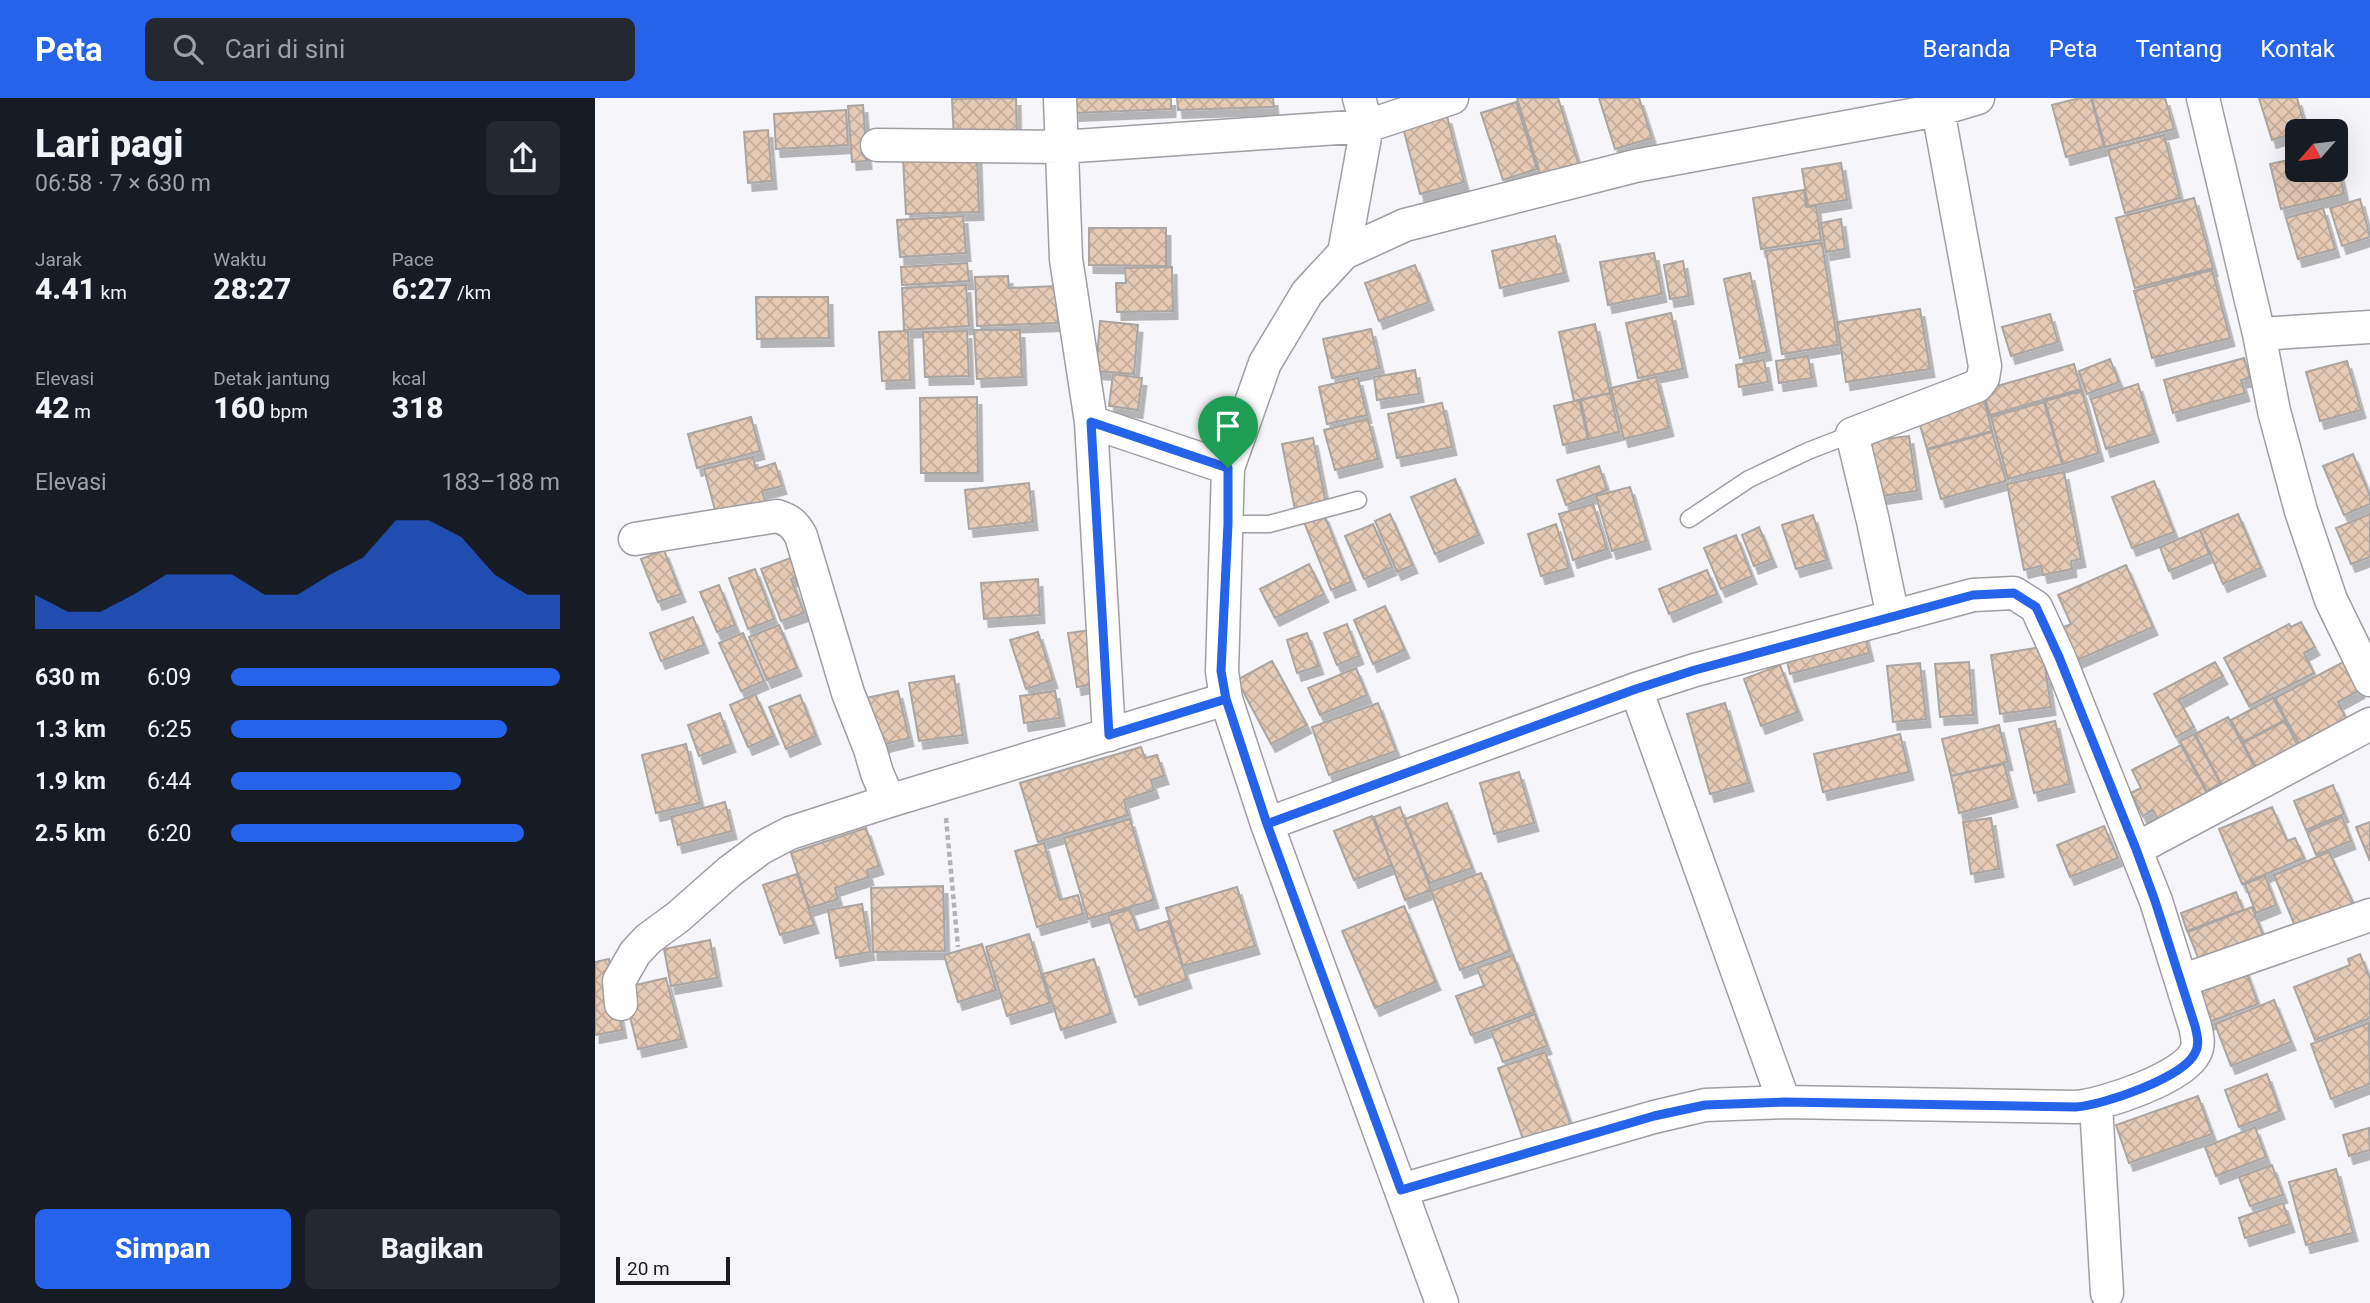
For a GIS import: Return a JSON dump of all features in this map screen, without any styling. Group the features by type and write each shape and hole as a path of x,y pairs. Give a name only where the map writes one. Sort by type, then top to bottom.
{"street":[{"path":"1060,98 1066,259 1091,422 1109,735"},
{"path":"877,145 1061,147 1363,112 1452,98"},
{"path":"1442,1303 1267,824 1226,699 1221,671 1228,468 1265,363 1307,293 1344,253 1405,225 1635,166 1938,110 1978,98"},
{"path":"2203,98 2259,334 2274,411 2301,511 2332,600 2370,680"},
{"path":"1893,617 1874,521 1852,434 1977,386 1983,378 1985,366 1938,110"},
{"path":"1344,253 1363,112"},
{"path":"2259,334 2370,327"},
{"path":"1091,422 1228,468"},
{"path":"635,539 777,516 795,525 801,536 848,693 889,801"},
{"path":"1267,824 1695,670 1973,595 2014,593 2036,607 2059,657 2155,901 2198,1044 2194,1055 2185,1065 2169,1076 2096,1105 2076,1107 1784,1102 1705,1105 1401,1190"},
{"path":"1636,689 1784,1102"},
{"path":"621,1004 619,981 635,953 648,939 678,918 729,872 761,848 790,833 1226,699"},
{"path":"2136,849 2370,724"},
{"path":"2181,981 2370,915"},
{"path":"2096,1105 2106,1293"}],"lane":[{"path":"1689,519 1749,479 1808,450 1852,434"},
{"path":"1228,524 1269,524 1359,500"}],"path":[{"path":"943,786 958,947"}],"building":[{"path":"1016,98 1017,138 954,140 952,99"},
{"path":"1074,98 1171,98 1171,109 1075,113"},
{"path":"1177,98 1273,98 1274,107 1178,110"},
{"path":"1517,98 1558,98 1580,169 1542,180"},
{"path":"1599,98 1639,98 1652,138 1615,149"},
{"path":"2091,98 2104,147 2066,157 2052,105"},
{"path":"2092,98 2165,98 2174,129 2105,147"},
{"path":"2259,98 2297,98 2303,119 2285,119 2285,136 2272,140"},
{"path":"1516,102 1537,169 1503,180 1481,113"},
{"path":"863,105 867,161 852,162 848,106"},
{"path":"846,110 848,145 776,149 774,114"},
{"path":"1447,116 1464,182 1420,194 1403,127"},
{"path":"768,130 772,181 748,183 744,132"},
{"path":"2164,135 2180,198 2125,213 2108,150"},
{"path":"977,156 979,212 906,214 903,159"},
{"path":"2285,161 2285,182 2341,182 2344,194 2281,209 2270,164"},
{"path":"1841,163 1847,200 1808,206 1802,169"},
{"path":"1804,190 1806,207 1816,206 1821,240 1761,249 1753,198"},
{"path":"2194,198 2213,268 2135,288 2116,218"},
{"path":"2360,199 2370,237 2342,246 2330,208"},
{"path":"2323,208 2335,249 2298,259 2286,218"},
{"path":"963,216 966,253 900,257 897,220"},
{"path":"1841,219 1845,249 1826,252 1821,223"},
{"path":"1089,228 1166,228 1166,266 1089,265"},
{"path":"1555,236 1564,273 1500,288 1492,251"},
{"path":"1822,243 1838,345 1782,354 1766,251"},
{"path":"1654,253 1662,294 1608,305 1600,262"},
{"path":"1683,261 1689,296 1670,299 1664,265"},
{"path":"967,263 969,281 902,285 901,267"},
{"path":"1415,265 1429,302 1379,321 1365,283"},
{"path":"1172,267 1173,311 1117,312 1116,283 1126,283 1125,268"},
{"path":"2212,270 2230,338 2152,358 2134,291"},
{"path":"1750,273 1767,352 1740,358 1724,279"},
{"path":"1008,276 1009,288 1057,286 1058,323 977,326 975,277"},
{"path":"966,285 969,326 904,330 902,288"},
{"path":"756,297 828,297 829,338 757,339"},
{"path":"1920,309 1930,369 1846,382 1837,322"},
{"path":"1671,313 1683,369 1638,378 1626,323"},
{"path":"2050,314 2058,342 2011,356 2002,327"},
{"path":"1100,321 1138,325 1134,374 1096,371"},
{"path":"1595,324 1610,393 1574,401 1559,332"},
{"path":"1371,329 1380,368 1332,378 1323,339"},
{"path":"974,330 1020,330 1022,377 977,379"},
{"path":"908,331 910,380 882,381 879,332"},
{"path":"967,331 969,376 925,377 923,332"},
{"path":"1808,356 1812,378 1779,383 1776,361"},
{"path":"2244,358 2250,378 2241,380 2245,393 2173,413 2164,380"},
{"path":"2110,359 2119,382 2087,394 2079,371"},
{"path":"1764,360 1768,382 1739,387 1736,365"},
{"path":"2347,361 2361,410 2320,421 2306,372"},
{"path":"2074,364 2081,389 1990,415 1983,390"},
{"path":"1415,370 1419,394 1377,400 1374,377"},
{"path":"1113,374 1142,378 1138,410 1109,406"},
{"path":"1656,377 1669,428 1624,439 1611,388"},
{"path":"1358,378 1367,415 1327,424 1319,387"},
{"path":"2138,384 2154,434 2106,449 2091,399"},
{"path":"2082,391 2099,453 2063,464 2045,401"},
{"path":"1610,393 1619,432 1589,439 1581,400"},
{"path":"1982,393 1992,431 1927,449 1916,412"},
{"path":"977,397 978,473 921,473 920,398"},
{"path":"1579,400 1588,439 1563,445 1554,406"},
{"path":"2044,402 2062,464 2008,479 1991,417"},
{"path":"1442,403 1452,447 1397,458 1388,414"},
{"path":"751,417 760,451 697,468 688,434"},
{"path":"1368,419 1378,459 1335,470 1324,430"},
{"path":"1992,432 2006,481 1941,499 1927,450"},
{"path":"1909,436 1917,491 1875,497 1868,441"},
{"path":"1313,438 1326,504 1295,510 1282,444"},
{"path":"2353,454 2370,496 2370,504 2344,515 2323,466"},
{"path":"753,457 756,469 775,463 782,486 762,491 767,507 718,521 704,469"},
{"path":"1599,466 1607,490 1566,505 1557,480"},
{"path":"2064,472 2081,559 2071,561 2072,569 2043,575 2041,566 2024,570 2007,484"},
{"path":"1455,479 1479,535 1435,554 1411,497"},
{"path":"2154,481 2174,532 2132,548 2112,497"},
{"path":"1029,483 1033,522 969,529 965,490"},
{"path":"1630,487 1646,541 1612,551 1596,496"},
{"path":"1593,504 1607,549 1573,560 1559,514"},
{"path":"1324,514 1351,582 1331,590 1304,522"},
{"path":"1390,514 1413,565 1397,572 1375,521"},
{"path":"2238,514 2261,568 2223,584 2200,530"},
{"path":"2370,514 2370,557 2351,564 2336,528"},
{"path":"1813,515 1827,560 1796,569 1782,525"},
{"path":"1373,524 1392,567 1364,579 1345,536"},
{"path":"1556,524 1569,568 1541,576 1528,534"},
{"path":"1759,527 1772,559 1754,566 1742,535"},
{"path":"2200,530 2209,554 2169,571 2160,547"},
{"path":"1736,535 1752,576 1721,589 1704,548"},
{"path":"664,550 681,594 658,602 641,559"},
{"path":"796,556 803,575 791,579 804,613 781,621 761,569"},
{"path":"1309,564 1324,594 1275,618 1260,589"},
{"path":"2126,565 2153,627 2073,662 2059,629 2071,624 2058,595"},
{"path":"755,569 774,619 748,629 729,578"},
{"path":"1707,570 1717,594 1669,614 1659,589"},
{"path":"1038,579 1040,615 984,619 981,583"},
{"path":"719,585 735,625 717,632 700,592"},
{"path":"1385,606 1405,650 1373,664 1354,620"},
{"path":"693,617 704,645 661,661 650,633"},
{"path":"2301,622 2315,647 2304,653 2314,673 2249,706 2224,658 2289,624 2291,627"},
{"path":"1347,624 1359,656 1337,665 1324,633"},
{"path":"779,625 797,668 767,680 749,637"},
{"path":"1863,628 1869,653 1790,674 1784,649"},
{"path":"1090,630 1099,683 1077,687 1068,633"},
{"path":"1038,632 1053,680 1026,689 1010,640"},
{"path":"743,633 764,681 741,691 719,643"},
{"path":"1307,633 1319,666 1297,673 1287,640"},
{"path":"2042,647 2051,707 2000,714 1991,655"},
{"path":"1272,661 1307,725 1271,744 1237,680"},
{"path":"2345,661 2360,690 2338,702 2347,720 2300,745 2275,698"},
{"path":"1969,662 1973,715 1940,717 1935,664"},
{"path":"2215,662 2223,676 2179,700 2194,727 2176,737 2154,694"},
{"path":"1920,663 1926,719 1893,722 1887,666"},
{"path":"1780,665 1798,712 1761,726 1744,679"},
{"path":"1356,668 1367,695 1320,715 1308,688"},
{"path":"954,676 963,735 919,741 909,683"},
{"path":"898,691 909,738 877,746 866,698"},
{"path":"1055,691 1060,718 1024,723 1020,696"},
{"path":"755,694 774,736 748,747 730,705"},
{"path":"800,695 816,736 786,749 769,707"},
{"path":"2273,698 2285,720 2243,742 2231,720"},
{"path":"1378,703 1396,751 1329,775 1312,727"},
{"path":"1725,703 1749,783 1710,794 1687,714"},
{"path":"720,713 731,744 699,756 688,725"},
{"path":"2228,717 2257,772 2224,789 2195,734"},
{"path":"2055,721 2070,784 2034,793 2019,729"},
{"path":"2285,721 2298,746 2256,767 2243,743"},
{"path":"1999,725 2008,762 1951,776 1942,739"},
{"path":"1900,734 1909,772 1823,792 1814,754"},
{"path":"2194,734 2220,783 2207,791 2180,741"},
{"path":"686,744 700,803 656,813 642,755"},
{"path":"2181,745 2209,797 2160,823 2153,810 2143,816 2131,793 2141,788 2132,770"},
{"path":"1141,747 1145,758 1157,755 1164,776 1151,780 1154,790 1124,800 1128,815 1038,842 1020,783"},
{"path":"2004,764 2013,799 1959,813 1951,776"},
{"path":"1519,772 1534,823 1494,834 1480,783"},
{"path":"2333,785 2344,814 2306,830 2294,801"},
{"path":"725,802 732,831 678,845 671,817"},
{"path":"1447,803 1472,868 1430,883 1405,819"},
{"path":"1400,807 1431,890 1405,900 1374,817"},
{"path":"2272,807 2287,841 2295,838 2304,858 2242,884 2219,829"},
{"path":"1372,816 1392,865 1354,880 1334,831"},
{"path":"2342,817 2351,841 2316,855 2307,832"},
{"path":"1991,818 1999,869 1971,874 1963,822"},
{"path":"1130,819 1154,900 1088,919 1064,838"},
{"path":"2370,822 2370,861 2356,827"},
{"path":"2104,826 2118,858 2070,877 2057,845"},
{"path":"866,828 879,866 867,870 869,877 835,888 838,899 809,908 791,853"},
{"path":"1044,843 1060,900 1078,895 1083,914 1037,927 1015,851"},
{"path":"2329,852 2357,911 2299,936 2274,875"},
{"path":"1481,873 1510,951 1460,970 1431,891"},
{"path":"797,874 814,925 780,935 763,885"},
{"path":"2265,876 2276,905 2256,913 2245,884"},
{"path":"943,886 945,951 873,952 871,888"},
{"path":"1237,887 1255,946 1183,966 1166,908"},
{"path":"2236,892 2243,910 2187,931 2181,913"},
{"path":"862,904 870,952 836,958 828,910"},
{"path":"1404,906 1436,982 1375,1008 1342,931"},
{"path":"2252,907 2266,943 2202,968 2188,932"},
{"path":"1130,909 1138,931 1168,921 1187,980 1135,997 1108,916"},
{"path":"1029,934 1050,1003 1007,1016 986,947"},
{"path":"710,940 717,978 671,986 664,949"},
{"path":"982,944 996,990 958,1002 944,955"},
{"path":"2360,954 2370,979 2370,1018 2315,1040 2294,987 2350,965 2348,959"},
{"path":"1513,955 1534,1012 1471,1035 1456,996 1484,986 1477,968"},
{"path":"609,959 622,1030 595,1035 595,962"},
{"path":"1094,959 1111,1014 1061,1030 1043,974"},
{"path":"2243,963 2258,1004 2203,1024 2188,983"},
{"path":"666,978 682,1039 638,1049 623,988"},
{"path":"2274,1000 2291,1042 2231,1066 2215,1024"},
{"path":"1535,1014 1547,1046 1503,1062 1491,1031"},
{"path":"2369,1023 2370,1084 2331,1099 2311,1044"},
{"path":"1545,1052 1571,1126 1524,1142 1498,1068"},
{"path":"2267,1074 2280,1111 2239,1127 2225,1090"},
{"path":"2198,1096 2212,1134 2129,1163 2116,1125"},
{"path":"2255,1127 2266,1157 2216,1176 2205,1147"},
{"path":"2369,1128 2370,1150 2349,1156 2343,1135"},
{"path":"2272,1165 2283,1195 2250,1206 2239,1177"},
{"path":"2336,1169 2353,1233 2306,1245 2289,1182"},
{"path":"2283,1203 2290,1224 2245,1238 2239,1218"}],"route":[{"path":"1228,468 1091,422 1109,735 1226,699 1247,761 1267,824 1695,670 1973,595 2014,593 2036,607 2059,657 2136,849 2195,1026 2198,1044 2194,1055 2169,1076 2096,1105 2076,1107 1784,1102 1705,1105 1654,1116 1401,1190 1267,824 1226,699 1221,671 1228,468"}]}
